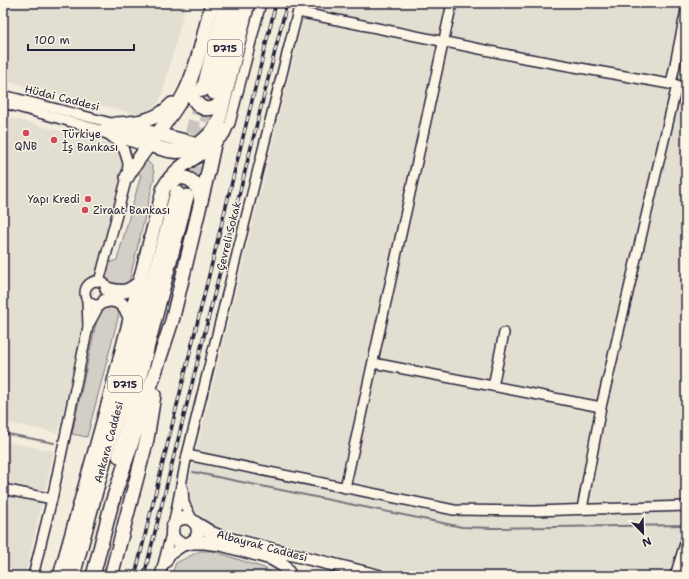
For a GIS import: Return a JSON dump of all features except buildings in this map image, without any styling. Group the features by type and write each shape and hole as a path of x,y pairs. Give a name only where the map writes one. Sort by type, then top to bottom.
{"highway":[{"path":"212,3 191,78 190,88 194,102 202,108 211,109 221,104 214,94"},
{"name":"D715","path":"214,94 225,3"},
{"name":"D715","path":"214,94 237,3"},
{"path":"60,576 140,282 164,187 170,177 205,148 218,123 214,94 248,3"},
{"path":"115,124 146,120 156,117 165,111 178,95 198,52"},
{"path":"127,177 181,100 191,78"},
{"path":"115,124 152,140"},
{"path":"104,132 205,148"},
{"path":"93,576 111,506 172,321 209,168 205,148"},
{"path":"162,194 168,184 174,180 186,178 193,181 197,186 202,200"},
{"name":"Ankara Caddesi","path":"73,576 93,501 182,194 87,576"},
{"path":"103,294 117,291 128,291 140,282"},
{"path":"103,294 121,303 126,308 130,317"},
{"path":"111,576 147,439 160,355"},
{"path":"93,501 108,401"},
{"path":"189,543 204,542 221,544 271,558 282,564 290,576"}],"main road":[{"path":"187,518 194,522 198,532 196,538 189,543 180,543 174,539 172,528 175,522 187,518"},
{"name":"Albayrak Caddesi","path":"194,522 222,537 379,576"}],"street":[{"path":"205,148 225,134 230,123 261,3"},
{"path":"345,488 452,3"},
{"path":"299,7 444,42 686,87"},
{"name":"Çevreli Sokak","path":"183,476 299,7"},
{"path":"582,509 601,407 674,85 686,10"},
{"name":"Hüdai Caddesi","path":"3,95 115,124"},
{"name":"Hüdai Caddesi","path":"3,103 104,132"},
{"path":"33,576 52,499 88,327 103,294 127,177 128,162 124,150 118,142 104,132"},
{"path":"88,327 87,300 85,293 88,286 94,282 103,294"},
{"path":"87,300 94,305 103,294"},
{"path":"493,386 504,333"},
{"path":"373,363 601,407"},
{"path":"188,455 454,510 534,511 686,506"},
{"path":"183,476 184,503 194,522"},
{"path":"161,572 183,476"},
{"path":"3,489 52,499"},
{"path":"675,574 686,540"},
{"path":"161,572 170,556 189,543"}],"shaded area":[{"path":"3,3 186,3 162,96 159,102 145,113 131,113 3,80"},
{"path":"307,3 686,3 686,576 412,576 219,527 205,521 193,509 188,501 186,492"},
{"path":"3,116 130,149 58,433 3,422"},
{"path":"144,157 152,166 154,179 128,286 114,286 102,278 108,263 117,260 141,175 134,170"},
{"path":"109,306 120,310 87,437 72,434 97,319 100,312"},
{"path":"3,441 54,451 25,576 3,576"},
{"path":"200,551 213,551 264,568 278,576 171,576 176,563"}],"waterway":[{"path":"3,433 54,443"},
{"path":"193,472 462,527 493,528 686,525"}],"tunnel":[{"path":"187,152 201,95"},
{"path":"187,196 212,99"}],"railway":[{"path":"135,576 276,3"},
{"path":"144,576 287,3"}],"place":[{"name":"QNB","path":"26,133"},
{"name":"Türkiye İş Bankası","path":"54,140"},
{"name":"Yapı Kredi","path":"88,199"},
{"name":"Ziraat Bankası","path":"85,210"}]}
